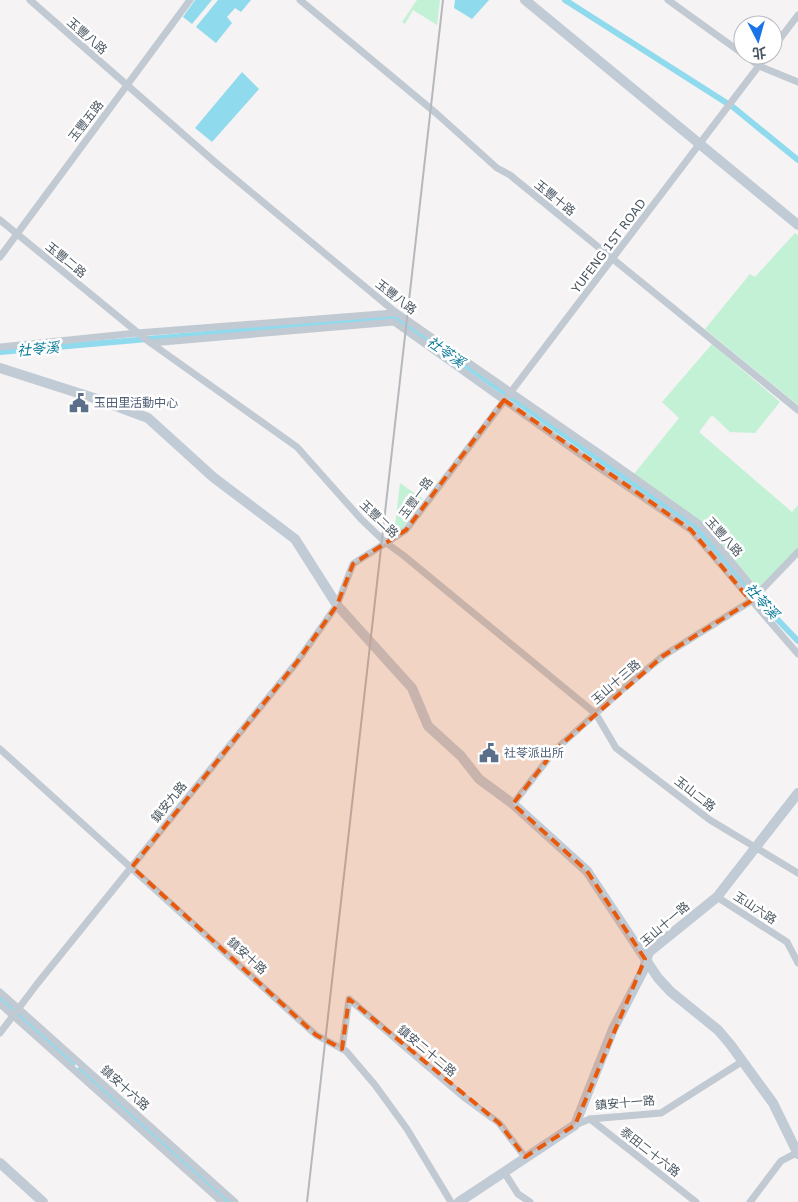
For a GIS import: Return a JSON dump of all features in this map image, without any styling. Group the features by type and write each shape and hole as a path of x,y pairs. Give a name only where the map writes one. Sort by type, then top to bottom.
{"street":[{"name":"玉豐八路","path":"30,0 394,317 507,396 700,526 755,598"},
{"name":"玉豐五路","path":"0,257 190,0"},
{"name":"玉豐十路","path":"300,0 437,114 497,168 510,175 798,410"},
{"path":"525,0 798,225"},
{"path":"668,0 733,46"},
{"path":"783,35 798,15"},
{"name":"YUFENG 1ST ROAD","path":"507,396 614,259 759,66"},
{"path":"759,66 798,82"},
{"name":"玉豐二路","path":"0,220 145,339 297,447 385,542 596,714"},
{"path":"0,347 145,339 394,317"},
{"path":"145,339 394,317"},
{"path":"0,368 97,399 148,418 214,477 295,539 337,605 412,688 428,726 432,731 461,756 479,779 513,804 587,871 645,959 671,992 718,1030 773,1103 798,1153 781,1161 750,1202"},
{"path":"507,396 592,463 691,530 755,598 798,654"},
{"name":"玉豐一路","path":"337,605 353,564 406,530 507,396"},
{"name":"玉山十三路","path":"513,804 555,750 663,656 755,598 798,552"},
{"name":"鎮安九路","path":"0,1033 297,662 337,605"},
{"name":"玉山二路","path":"596,714 616,748 710,820 798,873"},
{"name":"鎮安十路","path":"0,750 132,866 316,1034 342,1049 375,1085 408,1129 450,1202"},
{"name":"玉山十一路","path":"575,1125 613,1029 643,971 645,959 652,949 717,897 754,847 798,793"},
{"name":"玉山六路","path":"717,897 787,942 798,962"},
{"name":"鎮安十六路","path":"0,992 16,1011 235,1202"},
{"name":"鎮安二十二路","path":"342,1049 349,999 465,1098 499,1123 525,1157"},
{"path":"0,1004 16,1011 222,1202"},
{"name":"鎮安十一路","path":"459,1202 575,1125 590,1119 661,1113 743,1061"},
{"name":"泰田二十六路","path":"590,1119 696,1202"},
{"path":"0,1163 42,1202"},
{"path":"504,1172 518,1194 530,1202"}],"highlighted area":[{"path":"504,400 691,530 751,601 663,656 555,750 513,804 587,871 645,959 575,1125 525,1157 499,1123 349,999 342,1049 316,1035 132,867 297,662 337,605 353,564 406,530"}],"green space":[{"path":"417,0 440,0 437,25 413,10 405,24 402,22"},
{"path":"795,233 798,235 798,405 705,329 750,274 755,277"},
{"path":"712,344 780,402 755,433 730,432 712,415 699,432 792,512 798,505 798,549 760,590 702,523 634,474 679,418 662,402"},
{"path":"400,483 423,499 403,528 394,534"}],"water":[{"path":"195,0 212,0 192,24 183,17"},
{"path":"218,0 251,0 241,12 235,8 227,17 232,23 216,43 196,27"},
{"path":"455,0 489,0 472,19 454,8"},
{"path":"242,72 259,89 212,142 195,128"}],"waterway":[{"path":"565,0 733,107 798,160"},
{"name":"社苓溪","path":"0,352 397,317 695,527 752,593 798,641"},
{"path":"0,998 73,1063"},
{"path":"80,1070 229,1202"}],"railway":[{"path":"307,1202 443,0"}],"place":[{"name":"玉田里活動中心","path":"79,403"},
{"name":"社苓派出所","path":"489,753"}]}
